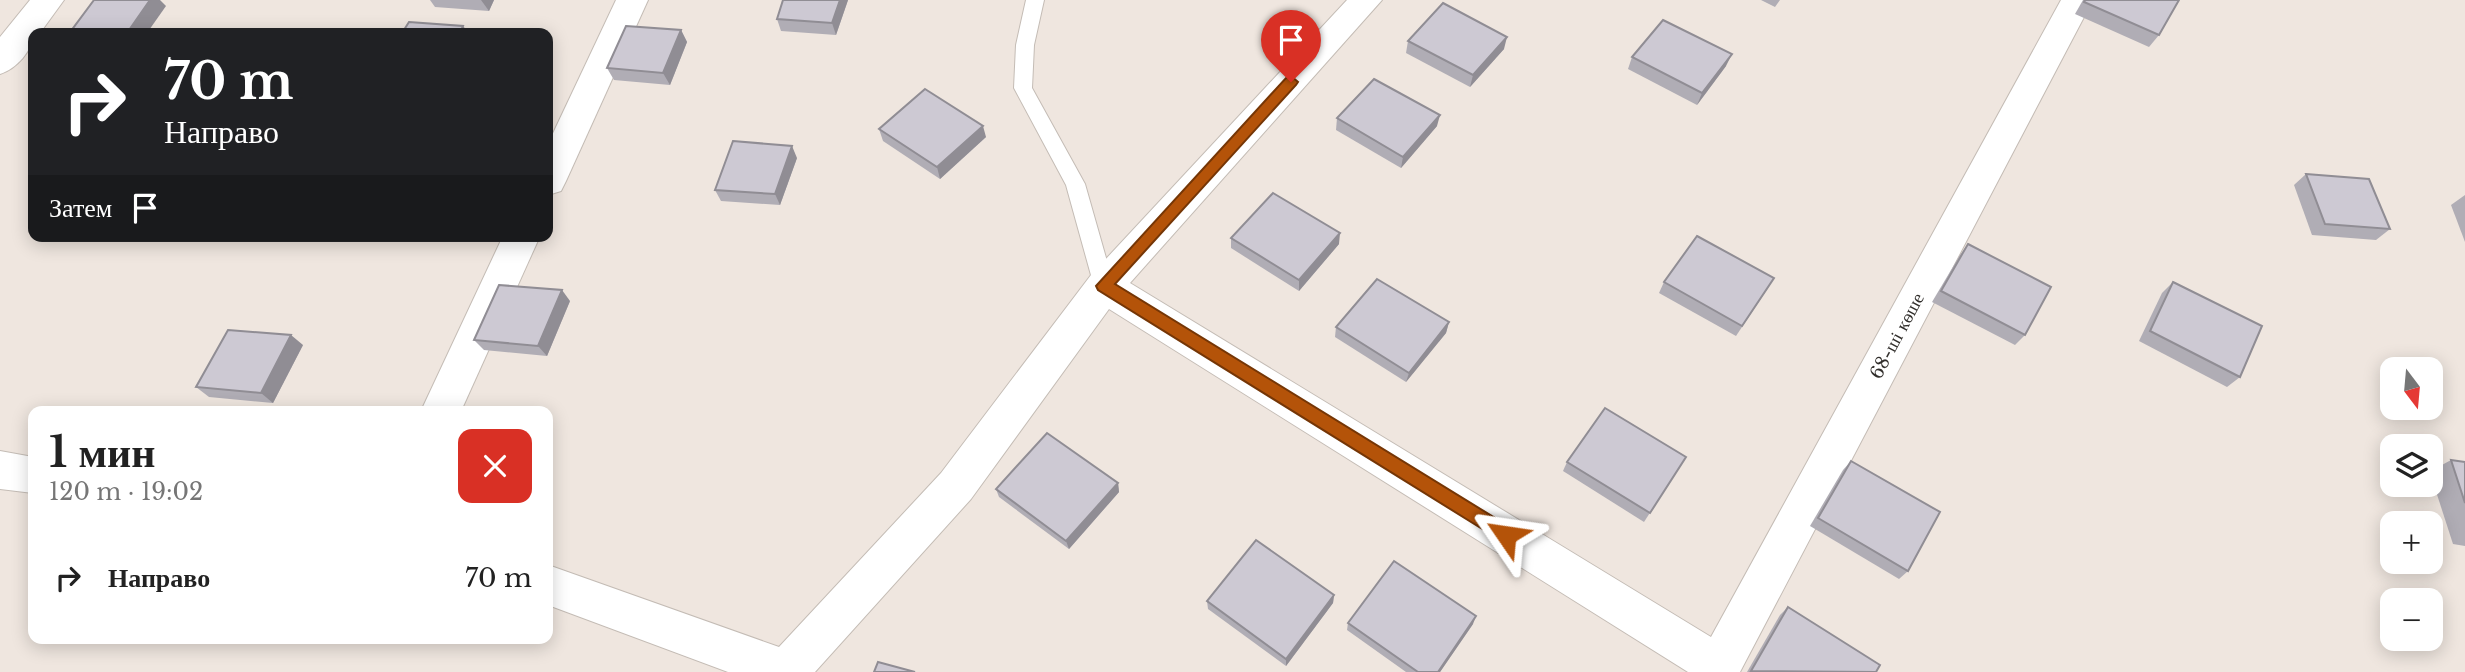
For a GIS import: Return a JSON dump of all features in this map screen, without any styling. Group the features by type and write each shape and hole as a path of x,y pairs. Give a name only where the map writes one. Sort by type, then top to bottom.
{"street":[{"path":"0,61 48,0"},
{"path":"553,170 632,0"},
{"path":"553,587 787,672 956,486 1104,286 1366,0"},
{"name":"68-ші көше","path":"1718,669 2077,0"},
{"path":"443,406 519,242"},
{"path":"1104,286 1718,669"},
{"path":"0,470 28,474"}],"lane":[{"path":"1035,0 1024,45 1023,88 1075,184 1104,286"}],"building":[{"path":"94,0 150,0 130,28 73,28"},
{"path":"783,0 840,0 832,23 777,19"},
{"path":"2179,0 2159,35 2084,2"},
{"path":"1443,3 1507,37 1473,75 1408,41"},
{"path":"1663,20 1732,54 1702,93 1632,57"},
{"path":"409,22 463,26 462,28 405,28"},
{"path":"626,26 681,30 663,73 607,68"},
{"path":"1374,79 1440,115 1403,157 1337,118"},
{"path":"925,89 983,126 937,167 879,129"},
{"path":"733,141 792,146 775,194 715,190"},
{"path":"2306,174 2369,179 2390,229 2325,224"},
{"path":"1273,193 1340,233 1299,280 1231,238"},
{"path":"1697,236 1774,278 1742,326 1664,282"},
{"path":"1968,244 2051,287 2025,335 1941,291"},
{"path":"1377,279 1449,322 1409,373 1336,327"},
{"path":"2173,282 2262,326 2240,377 2150,331"},
{"path":"499,285 562,290 538,346 474,340"},
{"path":"228,330 291,335 261,393 196,387"},
{"path":"1605,408 1686,457 1650,513 1567,462"},
{"path":"1047,433 1118,483 1066,541 996,489"},
{"path":"2451,460 2465,462 2465,503"},
{"path":"1851,461 1940,512 1908,571 1818,518"},
{"path":"1256,540 1334,595 1286,659 1207,601"},
{"path":"1394,561 1476,616 1438,672 1418,672 1348,623"},
{"path":"1788,607 1880,665 1876,672 1751,671"},
{"path":"878,662 915,672 874,672"}],"route":[{"path":"1291,82 1104,286 1506,535"}]}
